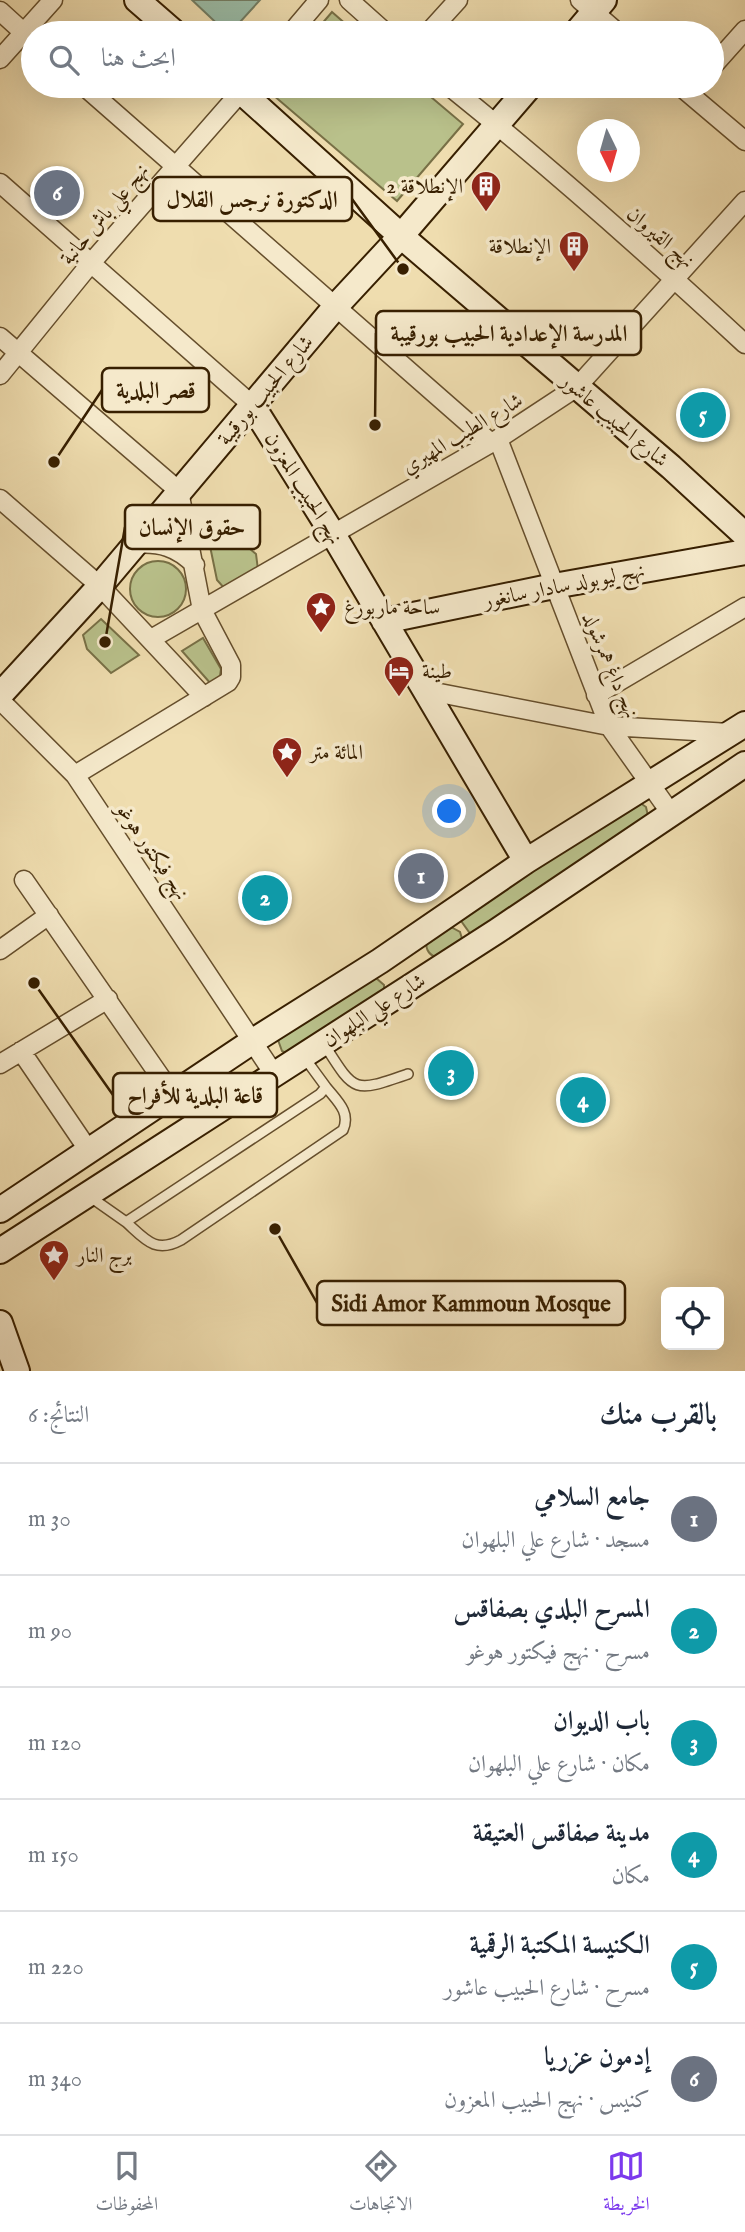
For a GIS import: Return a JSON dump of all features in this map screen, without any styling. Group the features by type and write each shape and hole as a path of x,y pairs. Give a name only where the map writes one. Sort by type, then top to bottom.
{"street":[{"path":"38,21 53,0"},
{"path":"137,0 161,21"},
{"path":"301,21 319,0"},
{"path":"349,0 373,21"},
{"path":"439,21 458,0"},
{"path":"583,21 593,4 608,21"},
{"path":"0,11 21,30"},
{"path":"724,54 745,30"},
{"path":"0,59 21,42"},
{"name":"نهج داغ همرشولد","path":"98,98 495,441 609,726 670,812"},
{"name":"نهج علي باش حانبة","path":"0,375 91,263 232,98"},
{"name":"شارع الحبيب عاشور","path":"252,98 401,236 671,467 744,542"},
{"name":"نهج القيروان","path":"464,98 674,279 745,344"},
{"name":"شارع الحبيب بورقيبة","path":"0,697 100,586 336,306 401,236 520,98"},
{"path":"699,98 745,141"},
{"name":"نهج الحبيب المعزون","path":"0,183 252,405 334,536 526,861"},
{"name":"شارع الطيب المهيري","path":"151,639 495,441 577,387 745,201"},
{"path":"0,337 179,491 202,610 231,665 228,682 75,775"},
{"path":"0,499 100,586 204,697"},
{"name":"نهج ليوبولد سادار سانغور","path":"384,621 554,586 744,542"},
{"path":"135,544 162,544 186,556 195,565"},
{"path":"596,695 745,607"},
{"path":"424,690 609,726 738,729"},
{"name":"نهج فيكتور هوغو","path":"0,697 75,775 274,1074"},
{"name":"شارع علي البلهوان","path":"7,1202 380,961 526,861 738,729"},
{"name":"شارع علي البلهوان","path":"0,1251 497,932 670,812 745,764"},
{"path":"24,880 173,1095"},
{"path":"0,950 49,915"},
{"path":"411,940 433,972"},
{"path":"380,961 401,993"},
{"path":"0,1064 108,999"},
{"path":"21,1051 89,1151"},
{"path":"0,1323 17,1371"}],"lane":[{"path":"314,1049 345,1078 358,1086 372,1086 408,1074"},
{"path":"89,1196 126,1222 150,1244 168,1247 181,1240 343,1130 347,1120 345,1111 326,1087 314,1049"},
{"path":"126,1222 326,1087"}],"green space":[{"path":"332,12 342,21 324,21"},
{"path":"277,98 432,98 463,124 397,201"},
{"path":"213,518 256,554 258,570 225,589 217,580 205,522"},
{"path":"158,561 169,563 178,569 184,578 184,600 178,609 169,615 158,617 147,615 138,609 132,600 130,589 132,578 138,569 147,563"},
{"path":"101,619 139,655 111,673 87,649 83,635"},
{"path":"203,638 221,669 220,676 211,684 182,651"},
{"path":"639,802 646,807 648,816 474,939 459,918"},
{"path":"451,927 460,932 463,942 435,957 427,950 426,940"},
{"path":"376,978 384,985 384,990 286,1053 282,1051 278,1040"}],"shaded area":[{"path":"192,0 260,0 241,21 214,21"}],"place":[{"name":"إدمون عزريا","path":"57,193"},
{"name":"الإنطلاقة 2","path":"486,213"},
{"name":"الدكتورة نرجس القلال","path":"403,269"},
{"name":"الإنطلاقة","path":"574,273"},
{"name":"الكنيسة المكتبة الرقمية","path":"703,415"},
{"name":"المدرسة الإعدادية الحبيب بورقيبة","path":"375,425"},
{"name":"قصر البلدية","path":"54,462"},
{"name":"ساحة ماربورغ","path":"321,634"},
{"name":"حقوق الإنسان","path":"105,642"},
{"name":"طينة","path":"399,698"},
{"name":"المائة متر","path":"287,779"},
{"name":"جامع السلامي","path":"421,876"},
{"name":"المسرح البلدي بصفاقس","path":"265,898"},
{"name":"قاعة البلدية للأفراح","path":"34,983"},
{"name":"باب الديوان","path":"451,1073"},
{"name":"مدينة صفاقس العتيقة","path":"583,1100"},
{"name":"Sidi Amor Kammoun Mosque","path":"275,1229"},
{"name":"برج النار","path":"54,1282"}]}
